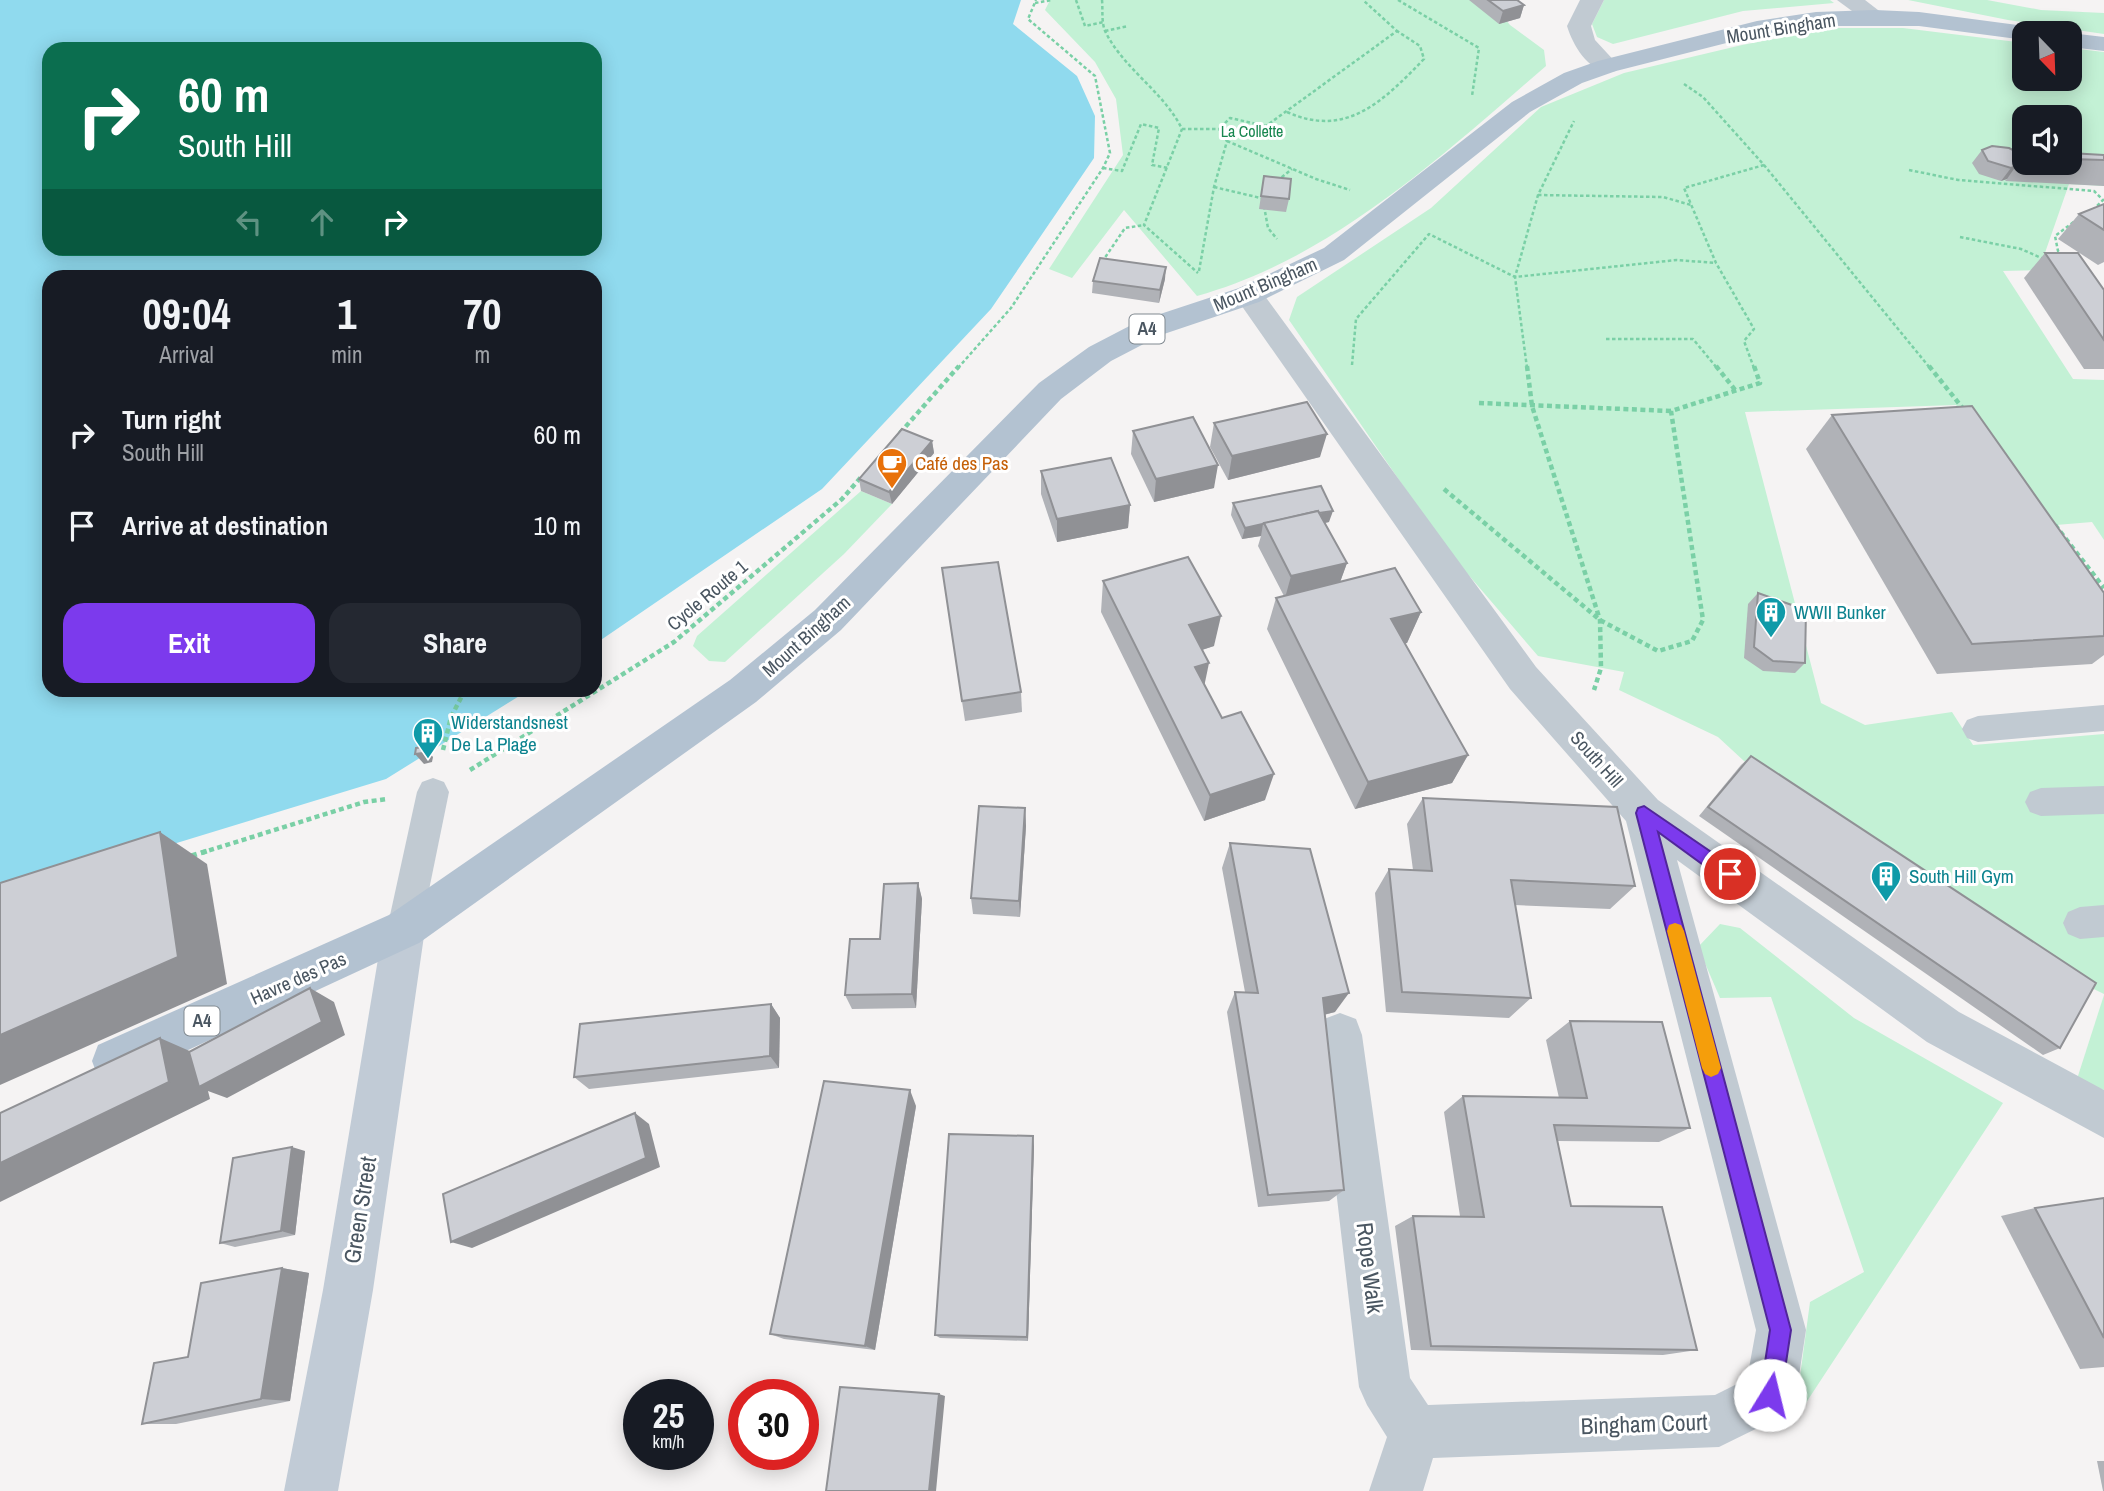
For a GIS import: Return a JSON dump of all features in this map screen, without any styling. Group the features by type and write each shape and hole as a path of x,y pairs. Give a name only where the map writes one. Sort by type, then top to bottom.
{"main road":[{"name":"Mount Bingham","path":"404,929 743,691 828,620 1050,391 1100,354 1150,328 1249,295 1334,254 1521,107 1573,78 1607,66 1757,28 1816,19 1875,16 2012,31"},
{"path":"2082,41 2104,44"},
{"name":"Havre des Pas","path":"76,1079 404,929"},
{"name":"Green Street","path":"312,1491 348,1290 404,929"}],"street":[{"path":"1592,0 1579,26 1584,42 1607,66"},
{"path":"1849,0 1875,16"},
{"name":"South Hill","path":"1249,295 1522,678 1644,813 1943,1027 2104,1115"},
{"name":"Bingham Court","path":"1415,1432 1719,1421 1770,1395 1780,1330 1644,813"},
{"name":"Rope Walk","path":"1340,1035 1385,1387 1415,1432"},
{"path":"1396,1491 1415,1432"}],"lane":[{"path":"1978,729 2104,718"},
{"path":"404,929 433,792"},
{"path":"2041,803 2104,800"}],"path":[{"path":"895,439 1011,308 1103,168 1110,153 1095,76 1028,19 1035,1 1052,0"},
{"path":"1076,0 1085,26 1104,22"},
{"path":"1102,0 1104,31 1135,74 1174,113 1182,129 1144,225"},
{"path":"1287,112 1297,118 1327,125 1358,116 1405,79 1424,59 1420,46 1397,31 1363,0"},
{"path":"1398,0 1479,48 1470,108 1501,122"},
{"path":"1104,31 1128,26"},
{"path":"1182,129 1219,129 1230,118 1266,126 1397,31"},
{"path":"1573,78 1582,106 1538,195 1515,278 1532,406 1600,620 1601,668 1577,737"},
{"path":"1676,78 1703,97 1764,165 1968,415"},
{"path":"1103,168 1122,171 1140,124 1159,128 1152,165 1168,168"},
{"path":"1219,129 1227,141 1292,169 1361,193"},
{"path":"1195,314 1214,187 1227,141"},
{"path":"1479,403 1671,411 1760,383 1744,341 1754,329 1717,263 1684,188 1764,165"},
{"path":"1276,183 1292,169"},
{"path":"1909,170 1958,180 2094,191 2103,200 2091,211"},
{"path":"1214,187 1265,200"},
{"path":"1267,189 1264,209 1268,228 1282,246"},
{"path":"1538,195 1663,197 1691,205"},
{"path":"2064,258 2058,251 2055,236 2081,217"},
{"path":"1112,264 1102,262 1125,228 1144,225"},
{"path":"1144,225 1199,274"},
{"path":"1351,372 1356,319 1429,234 1515,278 1677,260 1717,263"},
{"path":"1961,237 2021,249 2057,265"},
{"path":"1606,339 1693,339 1736,391"},
{"path":"1443,487 1600,620 1658,651 1692,641 1703,620 1671,411"},
{"name":"Cycle Route 1","path":"602,688 674,642 842,499 868,469"},
{"path":"2053,522 2104,588"},
{"path":"433,792 451,717 461,697"},
{"name":"Cycle Route 1","path":"182,859 365,802 433,792 589,697"}],"green space":[{"name":"La Collette","path":"1050,0 1489,0 1510,25 1544,50 1546,66 1425,169 1339,231 1246,279 1197,296 1124,210 1072,278 1049,269 1123,155 1116,99 1095,62 1045,10"},
{"path":"1604,0 1830,0 1834,3 1743,11 1613,44 1597,37 1592,24"},
{"path":"1908,0 1987,0 2041,10 2104,13 2104,34 2082,31 2082,21 2008,20"},
{"path":"1832,28 1903,28 2012,41 2012,91 2082,91 2082,49 2104,52 2104,186 2069,184 2039,270 2003,271 2073,379 2104,380 2104,540 2092,522 2044,526 1995,451 1956,405 1745,412 1821,703 1865,725 1952,712 1973,745 2104,734 2104,994 2069,977 1744,761 1718,737 1619,690 1624,672 1538,656 1448,551 1289,320 1297,297 1431,208 1541,107 1624,73 1742,45"},
{"path":"861,491 892,504 844,554 725,662 709,661 693,646 697,636"},
{"path":"1720,924 1740,928 1854,1018 2003,1103 1794,1421 1810,1302 1864,1272 1771,997 1720,998 1698,947"},
{"path":"2104,995 2104,1090 2077,1079"}],"water":[{"path":"0,0 1021,0 1013,24 1077,76 1095,116 1094,158 991,309 822,489 602,639 602,270 42,270 42,697 518,697 386,779 0,897"}],"building":[{"path":"1488,0 1517,0 1524,5 1503,11"},
{"path":"1992,146 2012,150 2012,168 1988,161 1982,150"},
{"path":"2082,154 2104,155 2104,160 2082,159"},
{"path":"1264,176 1291,179 1289,199 1261,196"},
{"path":"2104,204 2104,230 2079,214"},
{"path":"2045,253 2078,253 2104,290 2104,340"},
{"path":"1100,258 1166,267 1160,290 1093,281"},
{"path":"1307,402 1327,434 1232,456 1214,423"},
{"path":"1972,406 2104,593 2104,636 1972,644 1832,415"},
{"path":"1193,417 1218,465 1156,479 1133,431"},
{"path":"902,429 932,441 889,492 859,479"},
{"path":"1111,458 1130,505 1057,519 1041,471"},
{"path":"1321,486 1333,511 1318,511 1245,528 1233,503"},
{"path":"1318,511 1347,563 1291,576 1264,523"},
{"path":"1188,557 1221,616 1189,625 1209,663 1195,667 1222,718 1241,712 1274,774 1210,795 1103,581"},
{"path":"998,562 1021,692 962,701 942,568"},
{"path":"1395,568 1421,612 1391,619 1468,755 1368,782 1276,598"},
{"name":"WWII Bunker","path":"1758,593 1806,610 1805,663 1773,661 1754,647"},
{"path":"424,747 423,753 415,754 416,748"},
{"name":"South Hill Gym","path":"1751,756 2096,983 2060,1048 1708,807"},
{"path":"1423,798 1617,807 1635,886 1511,880 1531,998 1402,992 1389,869 1432,871"},
{"path":"979,806 1025,808 1019,901 971,898"},
{"path":"160,832 178,957 0,1035 0,883"},
{"path":"1230,843 1310,849 1349,993 1323,998 1344,1190 1268,1195 1235,992 1258,993"},
{"path":"918,883 912,994 845,995 850,939 880,939 884,884"},
{"path":"310,988 322,1022 199,1087 189,1052"},
{"path":"771,1004 770,1056 574,1077 580,1024"},
{"path":"1570,1021 1662,1022 1690,1128 1554,1125 1571,1206 1662,1207 1697,1350 1431,1346 1413,1216 1484,1217 1463,1096 1587,1098"},
{"path":"160,1038 169,1082 0,1163 0,1113"},
{"path":"824,1081 910,1090 865,1346 770,1334"},
{"path":"635,1113 646,1158 451,1242 443,1194"},
{"path":"949,1134 1033,1136 1027,1337 935,1335"},
{"path":"292,1147 281,1231 220,1243 233,1158"},
{"path":"2104,1198 2104,1338 2035,1208"},
{"path":"282,1268 261,1399 142,1424 154,1363 188,1357 201,1283"},
{"path":"840,1387 939,1394 929,1491 826,1491"}],"slow traffic":[{"path":"1675,931 1711,1068"}],"place":[{"name":"Café des Pas","path":"892,490"},
{"name":"WWII Bunker","path":"1771,639"},
{"name":"Widerstandsnest De La Plage","path":"428,760"},
{"name":"South Hill Gym","path":"1886,903"}],"route":[{"path":"1730,874 1644,813 1780,1330 1770,1395"}]}
